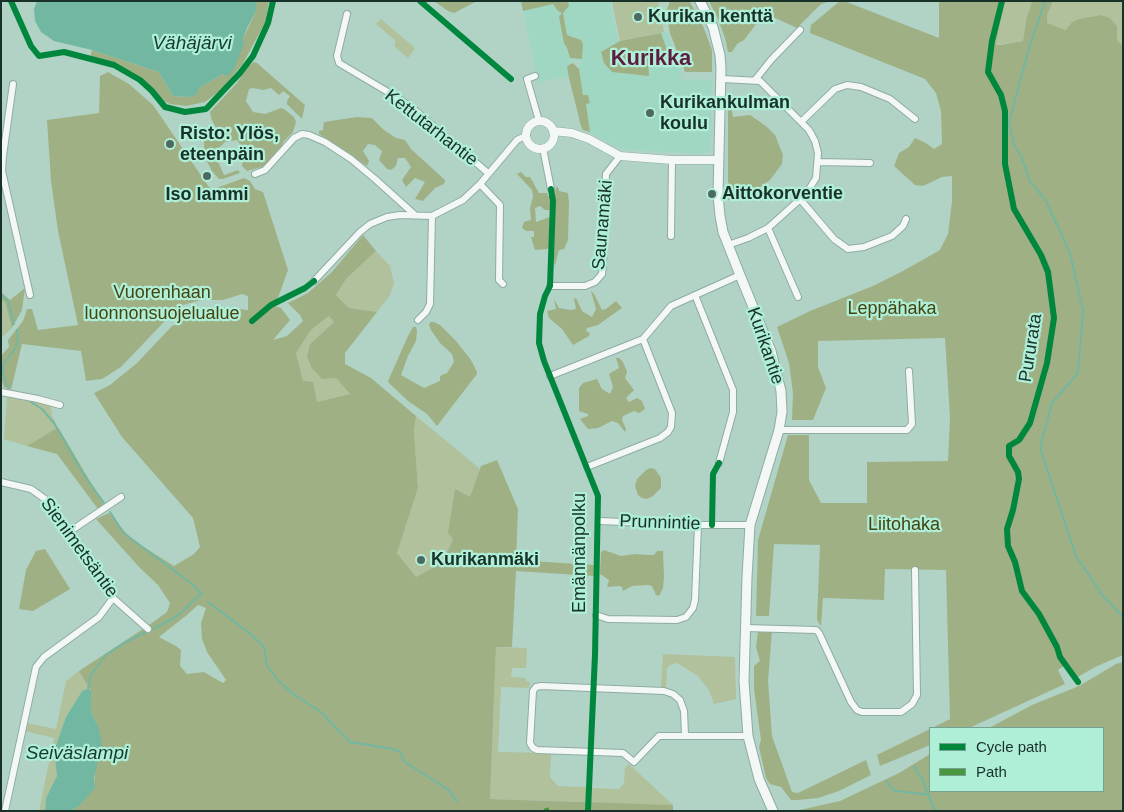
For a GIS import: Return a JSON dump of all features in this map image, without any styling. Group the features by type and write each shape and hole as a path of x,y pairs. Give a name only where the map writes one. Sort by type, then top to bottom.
{"main road":[{"name":"Kurikantie","path":"700,1 716,36 720,55 722,79 719,204 722,224 728,245 771,351 782,401 779,430 750,525 744,681 748,736 759,779 773,811"}],"street":[{"name":"Kettutarhantie","path":"347,14 338,56 339,62 416,111 488,174"},
{"path":"755,80 800,30"},
{"path":"535,76 527,79 538,121"},
{"path":"722,79 755,80 762,83 802,121 815,141 819,162 816,178 800,200 768,228 728,245"},
{"path":"13,84 2,156 2,171 30,295"},
{"path":"802,121 835,89 851,85 890,99 915,118"},
{"path":"538,121 548,124 553,132 552,141 544,148 533,146 527,134 529,126 538,121"},
{"path":"553,132 572,133 589,139 620,156 672,160 719,160"},
{"path":"255,174 265,170 294,138 302,134 309,134 325,142 351,160 416,215"},
{"path":"314,281 365,227 376,221 393,216 432,216 464,200 517,140 527,134"},
{"path":"544,148 551,189"},
{"name":"Saunamäki","path":"550,286 585,286 595,282 602,274 606,174 620,156"},
{"path":"671,236 672,160"},
{"path":"819,162 870,164"},
{"path":"480,184 500,205 499,280 503,284"},
{"path":"800,200 834,238 848,249 864,248 892,236 903,226 906,219"},
{"path":"418,320 426,312 430,304 432,216"},
{"path":"768,228 798,297"},
{"path":"550,376 643,339 676,302 695,296 740,276"},
{"path":"695,296 734,390 733,412 718,463"},
{"path":"587,467 660,438 671,427 672,413 643,339"},
{"path":"779,430 907,430 912,424 909,371"},
{"path":"1,392 60,405"},
{"name":"Sienimetsäntie","path":"1,482 36,492 51,505 113,598 148,629"},
{"path":"69,532 121,497"},
{"name":"Prunnintie","path":"599,521 698,526 750,525"},
{"path":"596,615 608,619 677,620 686,617 693,608 695,600 698,526"},
{"path":"746,628 816,630 850,702 857,710 862,712 901,712 911,706 917,695 915,570"},
{"path":"5,811 36,667 44,656 99,617 113,598"},
{"path":"685,735 684,711 680,700 673,694 664,691 541,686 536,687 533,691 530,743 537,750 623,753 634,762 659,736 748,736"}],"shaded area":[{"path":"557,1 610,1 618,41 668,33 682,72 680,79 712,80 711,149 705,154 625,150 590,132 578,69 582,61 571,59 568,67 570,76 538,83 523,10 553,4"},
{"name":"Kurikan kenttä","path":"658,1 664,32 620,41 612,2"},
{"path":"1005,1 1032,1 1026,20 1023,41 996,45 1003,6"},
{"path":"1053,1 1123,1 1123,46 1117,40 1117,26 1110,18 1101,15 1072,22 1067,30 1047,23 1047,15"},
{"path":"381,19 414,47 408,58 394,46 396,41 376,24"},
{"path":"376,251 390,266 394,283 390,295 377,312 349,308 336,295 346,279"},
{"path":"1,299 5,302 12,328 1,338"},
{"path":"329,316 334,322 310,344 351,394 317,402 303,381 296,353 311,330"},
{"path":"7,397 51,405 52,416 58,427 27,446 4,439"},
{"path":"416,416 480,469 470,498 455,490 453,539 444,559 438,565 416,577 397,553 418,488 414,431"},
{"path":"496,647 527,648 526,668 512,668 511,677 526,678 526,681 530,682 529,688 501,687 498,752 551,753 550,777 558,786 586,787 586,802 490,799"},
{"path":"663,654 735,657 736,699 714,704 709,690 698,676 677,663 667,668 666,688 661,687"},
{"path":"79,671 91,691 82,691 66,717 54,751 57,776 46,798 45,811 39,811 54,738 25,731 27,723 56,729 66,681"},
{"path":"629,764 673,805 591,803 591,788 619,789 624,783 625,768"}],"green space":[{"path":"256,1 269,1 265,23 242,65 221,90 205,102 186,106 170,104 164,101 140,78 130,72 90,57 92,50 159,72 173,96 191,97 199,88 223,74 256,11"},
{"path":"434,1 477,1 454,13"},
{"path":"521,1 568,1 569,6 563,13 567,35 581,40 583,44 582,59 570,58 564,43 559,17 562,13 553,4 523,11"},
{"path":"670,1 689,1 700,18 712,50 712,72 685,72 670,33 666,12"},
{"path":"709,1 831,1 821,4 797,28 773,17 766,16 760,19 732,52 728,52 718,19"},
{"path":"840,1 844,1 939,38 939,1 1005,1 996,45 1000,45 1023,41 1026,20 1032,1 1053,1 1047,15 1047,23 1066,30 1072,22 1079,19 1101,15 1110,18 1117,26 1117,40 1123,46 1123,655 1095,667 1078,677 1068,663 1058,670 1065,684 971,727 934,727 950,719 946,570 885,569 884,600 823,598 821,626 817,620 820,545 774,544 769,616 756,616 758,540 788,435 809,435 809,480 821,503 867,503 867,462 948,461 950,417 945,338 818,341 818,367 826,388 813,420 792,420 793,393 789,363 777,327 810,311 873,286 940,250 948,234 952,201 952,176 942,177 923,186 915,185 894,166 899,153 909,147 915,138 934,149 942,144 941,111 936,93 925,79 810,33 811,25"},
{"path":"661,33 670,58 648,64 649,76 612,72 604,63 601,52 620,41"},
{"path":"254,62 305,105 302,119 287,104 290,96 283,91 279,95 271,88 263,90 249,89 246,101 253,112 265,114 281,108 284,109 294,117 296,122 293,132 265,166 247,171 242,166 244,150 237,140 225,142 218,149 217,158 224,175 238,170 240,173 219,179 204,156 206,126 217,137 220,137 210,112 237,83 247,67"},
{"path":"573,63 579,69 583,95 588,95 590,103 586,104 590,132 583,130 581,126 569,78 567,66"},
{"name":"Vuorenhaan luonnonsuojelualue","path":"108,72 129,84 153,105 211,190 244,178 250,181 255,189 263,192 288,270 275,306 281,308 290,320 273,340 287,336 303,321 300,315 288,303 308,293 332,272 363,235 376,251 346,279 336,295 349,308 377,312 345,353 345,364 371,378 416,416 414,431 418,488 397,553 416,577 438,565 444,559 453,539 448,533 455,489 470,497 481,466 497,460 518,509 516,560 594,565 594,576 516,571 512,647 496,647 490,799 673,805 673,811 71,811 80,805 94,788 98,726 91,712 91,691 79,671 167,612 170,603 158,585 139,567 96,519 109,513 131,539 174,566 194,554 200,547 193,518 122,437 94,393 110,385 137,363 172,326 201,312 212,311 221,307 248,310 248,296 242,294 223,300 201,300 183,305 121,367 102,379 86,381 81,351 22,344 11,390 4,387 1,378 1,356 9,347 8,340 23,321 27,309 32,309 38,330 78,325 58,231 51,181 47,120 99,113 100,76","holes":["329,316 334,322 310,344 307,357 312,368 322,379 336,378 350,394 317,402 313,382 303,381 296,353 311,330","198,605 206,608 201,623 202,639 207,652 226,680 223,683 204,672 187,674 180,666 181,650 159,637"]},
{"path":"731,106 733,117 750,115 766,126 775,135 783,155 782,164 770,180 745,198 728,200 728,107"},
{"path":"357,117 372,118 384,130 396,138 405,140 411,149 445,180 444,184 435,188 423,201 415,199 425,182 415,178 406,187 402,180 411,167 405,158 398,158 396,166 391,170 387,169 379,160 382,151 375,145 368,144 363,151 369,161 367,166 319,134 319,131 323,130 324,122"},
{"path":"521,172 526,177 530,177 539,193 547,193 550,196 550,210 545,210 540,206 535,208 536,222 550,217 550,245 547,249 535,250 531,237 534,237 534,231 526,231 522,228 524,222 531,220 530,208 533,197 532,190 517,174"},
{"path":"556,187 558,187 559,191 568,193 569,202 568,240 564,249 559,250 555,265 554,253"},
{"path":"25,288 22,310 12,328 5,302 1,299 1,292 10,300"},
{"path":"591,291 602,310 616,301 622,308 598,325 587,328 586,331 590,333 589,336 573,345 562,329 549,318 547,311 556,309 554,299 559,308 576,309 574,299 576,298 582,311 592,317 596,309"},
{"path":"430,322 440,325 456,341 471,360 477,372 437,426 427,414 408,401 388,381 413,327 416,327 417,331 416,341 401,375 424,388 440,381 440,376 447,373 454,362 452,354 440,343 431,330"},
{"path":"616,358 623,362 627,372 625,378 634,390 626,398 629,402 637,398 642,401 645,409 639,413 634,411 623,416 625,432 618,423 612,421 598,428 588,429 580,419 588,416 588,414 579,411 579,388 583,383 597,379 602,389 610,394 613,387 609,374 619,368"},
{"path":"58,427 104,505 98,509 57,454 27,446"},
{"path":"650,468 655,469 661,478 661,488 647,499 638,495 635,486 637,479"},
{"path":"45,549 70,589 33,611 19,609 26,570 36,551"},
{"path":"604,550 621,556 635,554 654,555 657,551 663,551 664,577 663,588 659,596 656,595 652,586 648,585 632,586 623,591 622,587 619,586 607,587 609,580 600,574 601,552"},
{"path":"772,631 768,681 772,736 792,792 798,793 866,760 871,775 839,791 818,798 798,800 791,800 781,787 770,784 766,778 759,747 761,740 754,689 754,666 760,661 756,647 758,632"},
{"path":"1123,662 1123,811 795,811 840,801 899,773 929,755 929,792 1104,792 1104,727 991,727 1032,705 1079,686 1116,664"},
{"path":"929,729 929,745 880,766 877,755"}],"water":[{"name":"Vähäjärvi","path":"37,1 256,1 256,11 247,28 243,39 244,43 234,69 228,76 223,74 199,88 197,94 191,97 173,96 159,72 92,50 54,41 41,32 35,21 34,9"},
{"name":"Seiväslampi","path":"88,689 91,691 91,712 98,726 102,743 94,778 95,788 80,805 71,811 45,811 46,798 57,776 54,751 66,717 82,691"}],"waterway":[{"path":"1045,1 1029,48 1009,123 1014,145 1021,156 1030,181 1046,201 1070,253 1083,310 1078,373 1052,403 1040,448 1076,556 1103,596 1123,617"},
{"path":"1,295 8,301 14,324"},
{"path":"8,388 3,374 3,365 16,347 18,339 17,330"},
{"path":"31,402 42,409 54,423 82,472 104,503"},
{"path":"110,512 123,532 192,584 202,595"},
{"path":"153,629 176,617 201,594"},
{"path":"208,602 253,636 264,647 267,666 278,680 292,693 321,712 350,742 393,749 400,752 405,762 447,789 457,801"},
{"path":"88,689 91,675 106,655 148,631"},
{"path":"914,766 922,779 935,811"},
{"path":"886,781 892,789 897,791 929,795"}],"cycle path":[{"path":"11,1 31,46 39,56 64,52 114,65 140,80 165,107 185,112 206,109 240,73 253,56 268,23 273,1"},
{"path":"420,1 511,79"},
{"name":"Pururata","path":"1002,1 992,41 988,72 1001,95 1005,111 1005,164 1014,209 1041,255 1048,272 1054,318 1047,363 1030,423 1019,440 1009,446 1009,456 1018,472 1019,479 1007,529 1008,546 1015,562 1022,591 1039,614 1057,647 1060,657 1078,682"},
{"name":"Emännänpolku","path":"551,189 553,201 550,286 540,314 539,343 544,361 598,496 595,655 588,810"},
{"path":"252,321 271,305 305,288 314,281"},
{"path":"712,525 713,474 719,463"}],"place":[{"name":"Kurikan kenttä","path":"638,17"},
{"name":"Kurikankulman koulu","path":"650,113"},
{"name":"Risto: Ylös, eteenpäin","path":"170,144"},
{"name":"Iso lammi","path":"207,176"},
{"name":"Aittokorventie","path":"712,194"},
{"name":"Kurikanmäki","path":"421,560"}],"district":[{"name":"Kurikka","path":"651,59"}],"park label":[{"name":"Leppähaka","path":"892,309"},
{"name":"Liitohaka","path":"904,525"}]}
